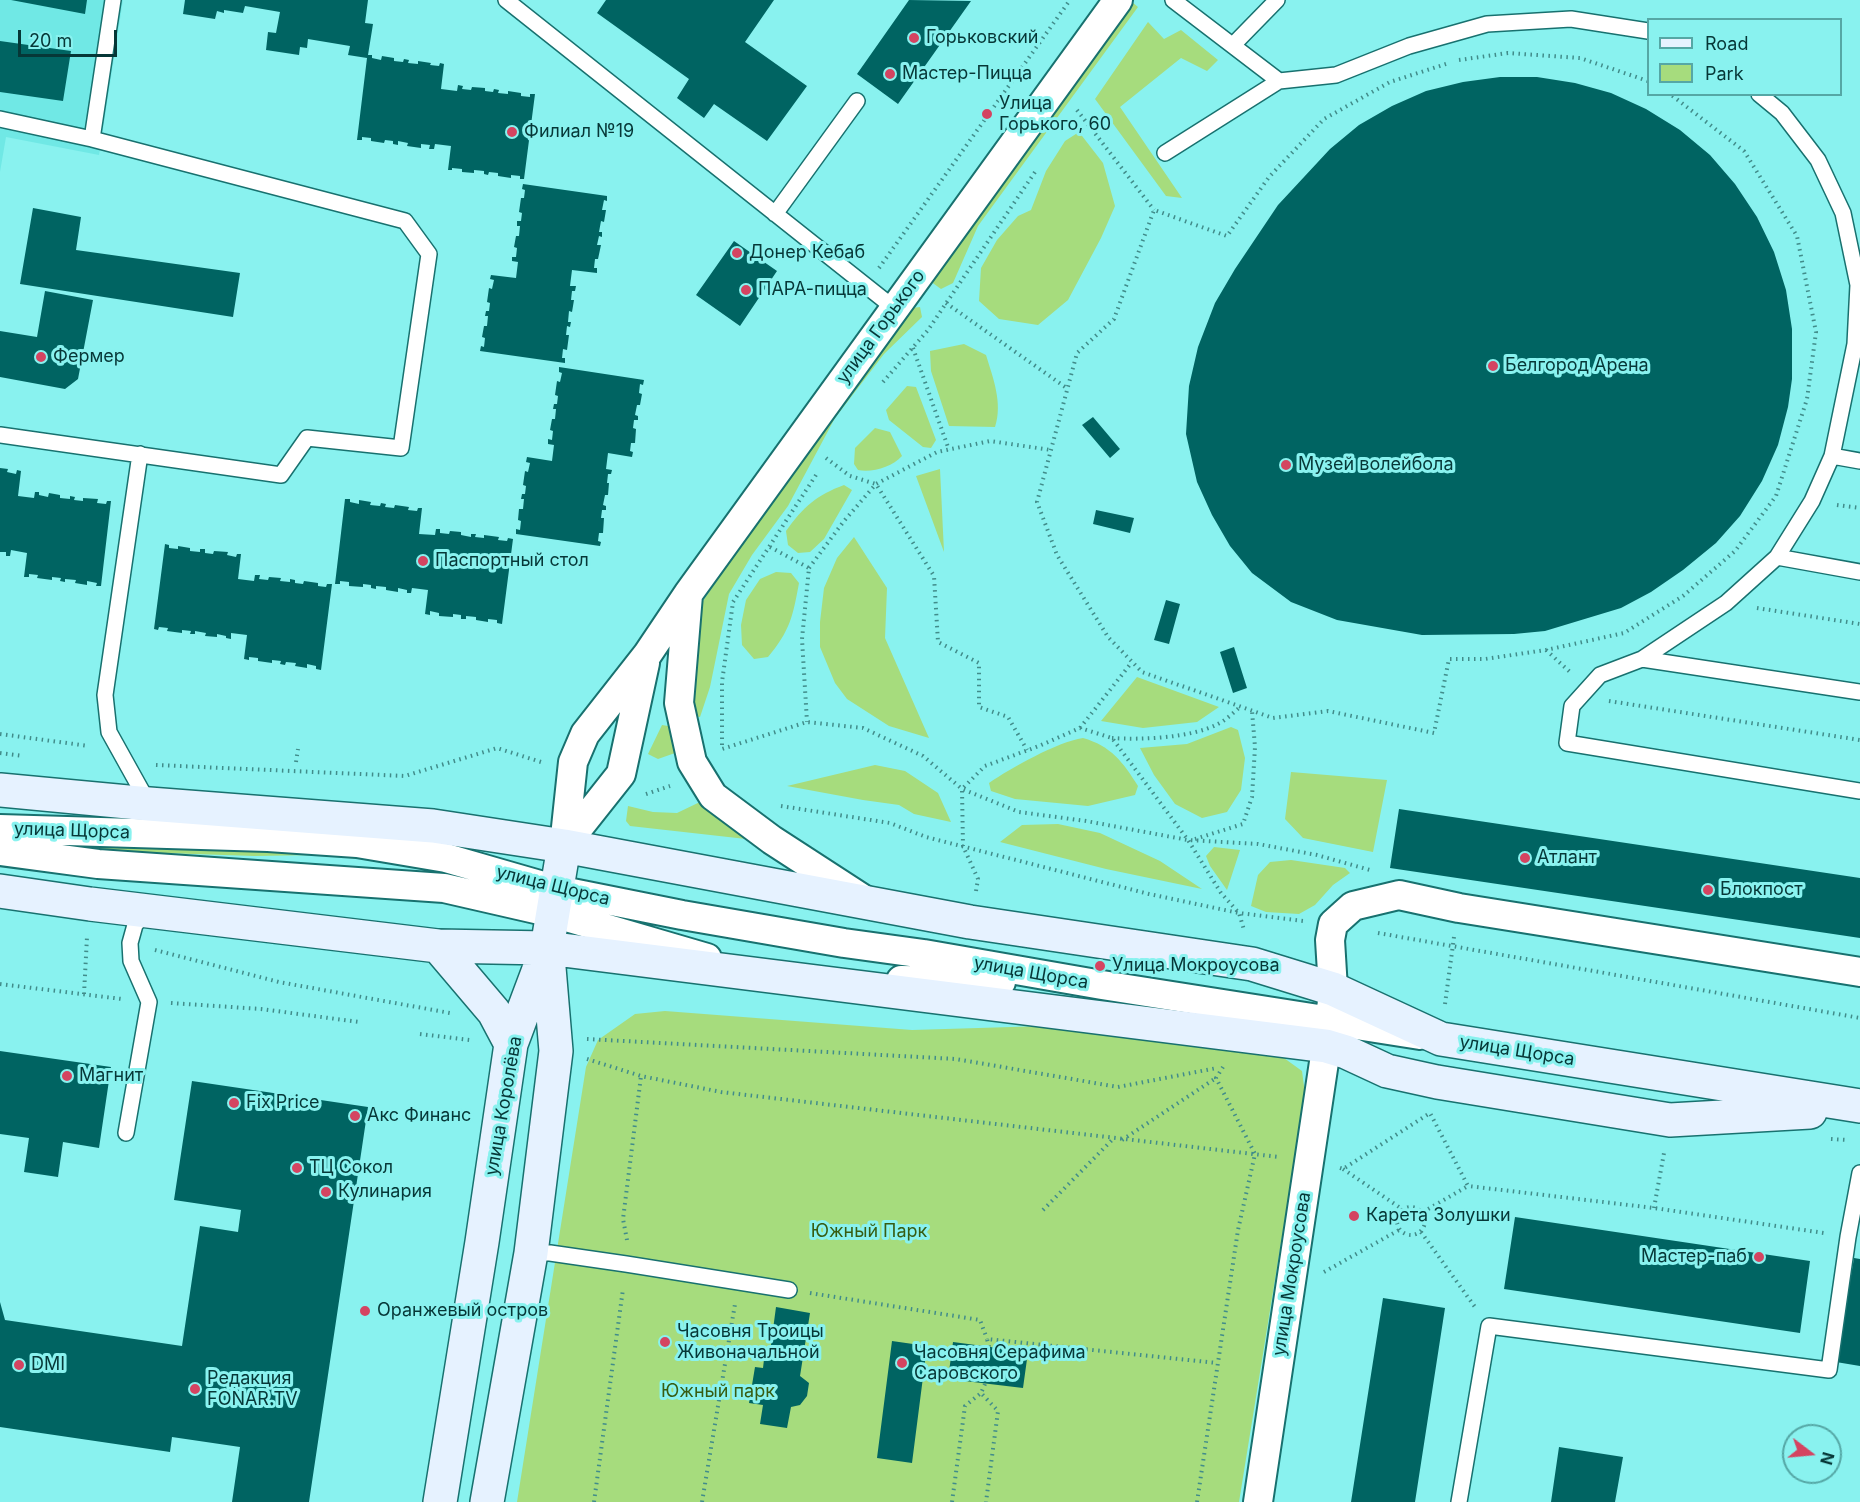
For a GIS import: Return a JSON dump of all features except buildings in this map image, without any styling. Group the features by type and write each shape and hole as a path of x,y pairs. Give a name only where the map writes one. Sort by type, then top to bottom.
{"main road":[{"path":"0,790 433,826 564,846 970,922 1252,964 1334,989 1441,1039"},
{"path":"487,1502 531,1253 556,1051 547,948 564,846"},
{"path":"0,891 438,946 547,948 772,976 1328,1034 1346,1052 1387,1071 1437,1082 1670,1120 1860,1108"},
{"path":"438,946 494,1012 505,1033"},
{"name":"улица Королёва","path":"440,1502 482,1242 505,1033 547,948"},
{"name":"улица Щорса","path":"1441,1039 1860,1108"}],"street":[{"name":"улица Горького","path":"564,846 573,762 585,734 647,655 688,594 1118,0"},
{"path":"688,594 679,703 692,762 700,776 713,796 772,840 868,902"},
{"name":"улица Горького","path":"564,846 621,774 647,655"},
{"name":"улица Щорса","path":"0,829 268,837 357,843 446,858 555,901 772,976 1102,985"},
{"name":"улица Щорса","path":"0,851 98,864 444,888 682,915 1102,985 1328,1034 1441,1039"},
{"path":"1333,924 1353,906 1399,895 1459,908 1860,972"},
{"name":"улица Мокроусова","path":"1258,1502 1334,989 1330,940 1333,924"}],"lane":[{"path":"92,139 113,0"},
{"path":"506,0 894,309"},
{"path":"1173,0 1279,81"},
{"path":"1233,45 1277,0"},
{"path":"1165,153 1279,81 1336,75 1409,46 1487,24 1571,20 1647,31"},
{"path":"1761,96 1782,113 1818,160 1843,213 1858,285 1857,345 1833,456 1812,501 1777,557 1726,603 1642,659 1600,675 1572,706 1567,743 1860,791"},
{"path":"775,214 857,100"},
{"path":"0,119 92,139 405,220 429,254 401,448 307,438 280,475 0,435"},
{"path":"140,454 105,695 109,732 149,804"},
{"path":"1833,456 1860,461"},
{"path":"1777,557 1860,572"},
{"path":"1642,659 1860,692"},
{"path":"126,1133 149,1002 131,961 130,943 135,925 148,910"},
{"path":"1459,1502 1489,1326 1829,1370 1848,1237 1860,1173"},
{"path":"531,1253 550,1253 789,1290"}],"path":[{"path":"866,286 1070,0"},
{"path":"1457,60 1508,53 1580,58 1647,81"},
{"path":"1071,120 1077,110 1154,210 1227,236 1269,177 1324,119 1390,82 1446,64"},
{"path":"1154,210 1114,319 1077,353 1037,502 1057,555 1108,637 1142,672 1273,718 1328,711 1434,733 1449,659 1485,659 1546,650 1624,633 1683,596 1735,550 1776,496 1807,399 1816,332 1797,236 1744,151 1673,96"},
{"path":"876,390 928,330 1038,168"},
{"path":"946,303 1068,389"},
{"path":"913,348 949,450"},
{"path":"807,722 802,639 809,568 844,521 876,484 937,452 990,441 1051,450"},
{"path":"832,450 733,602 722,682 723,749 807,722 863,728 923,756 962,789"},
{"path":"826,458 850,476 876,484 933,576 938,642 979,663 979,706 1008,717 1027,750"},
{"path":"770,547 809,568"},
{"path":"1683,596 1860,624"},
{"path":"1546,650 1588,689 1606,701 1860,740"},
{"path":"970,922 978,879 963,846 962,789 985,766 1080,728 1132,662"},
{"path":"1080,728 1112,738 1184,735 1218,724 1241,707"},
{"path":"1188,840 1219,833 1243,824 1252,797 1255,747 1252,711"},
{"path":"0,734 118,749"},
{"path":"1112,738 1188,840 1221,893 1239,913 1243,924"},
{"path":"126,764 405,776 497,748 572,771"},
{"path":"296,762 298,749"},
{"path":"0,753 31,757"},
{"path":"613,784 645,794 700,776"},
{"path":"779,806 890,823 926,837 1149,894 1239,913 1333,924 1453,948 1860,1018"},
{"path":"1441,1039 1459,908"},
{"path":"130,943 279,982 505,1033"},
{"path":"0,984 149,1002 261,1009 358,1022"},
{"path":"555,1033 586,1039 956,1059 1118,1087 1224,1066"},
{"path":"600,1062 641,1076 721,1092 1309,1161 1343,1169 1402,1209"},
{"path":"594,1502 629,1252 623,1219 641,1076"},
{"path":"1122,1140 1216,1078"},
{"path":"1437,1082 1430,1113 1468,1186"},
{"path":"1343,1169 1430,1113"},
{"path":"1043,1210 1114,1139"},
{"path":"1826,1139 1849,1140"},
{"path":"1197,1502 1238,1230 1255,1154"},
{"path":"1423,1212 1468,1186 1654,1208 1848,1237"},
{"path":"1409,1206 1417,1207 1423,1212 1426,1222 1421,1232 1414,1236 1406,1235 1399,1230 1397,1218 1402,1209 1409,1206"},
{"path":"1290,1290 1399,1230"},
{"path":"1421,1232 1489,1326"},
{"path":"702,1502 738,1282"},
{"path":"789,1290 980,1320 989,1347"},
{"path":"987,1339 1217,1363"},
{"path":"952,1502 965,1406 981,1393 985,1384"},
{"path":"981,1393 998,1411 986,1502"}],"shaded area":[{"path":"0,0 123,0 99,155 6,137 0,172"}],"green space":[{"path":"1132,2 1138,7 978,226 953,283 941,289 930,281 1116,12"},
{"path":"1148,22 1164,39 1181,30 1218,60 1207,71 1181,58 1120,107 1182,198 1166,196 1095,99"},
{"path":"1079,132 1103,163 1115,206 1068,300 1038,325 999,319 979,301 981,268 997,240 1018,216 1031,210 1046,171 1065,141"},
{"path":"920,307 922,317 884,354 835,418 788,506 752,555 729,594 710,687 700,717 683,714 691,619 897,310"},
{"path":"964,344 986,355 998,400 995,427 949,426 931,371 930,351"},
{"path":"907,386 916,387 936,440 931,448 923,447 889,420 886,410"},
{"path":"875,428 890,432 902,456 882,468 869,471 858,470 854,464 855,448"},
{"path":"940,469 944,552 916,476"},
{"path":"844,485 852,490 824,539 810,552 798,553 788,545 786,531 811,503"},
{"path":"854,537 887,588 885,638 929,738 889,726 847,699 835,683 820,647 824,588 837,558"},
{"path":"776,572 791,573 799,583 795,605 786,631 775,648 768,657 754,659 742,645 741,625 746,600 760,579"},
{"path":"1137,677 1219,707 1197,722 1143,728 1101,721"},
{"path":"662,725 668,726 675,753 658,759 648,754"},
{"path":"1231,727 1238,730 1245,758 1241,790 1227,812 1202,818 1175,804 1154,775 1140,748 1187,744"},
{"path":"1083,738 1109,750 1121,762 1138,786 1135,795 1088,806 1015,799 991,791 989,783 1009,770 1034,756 1072,740"},
{"path":"875,765 905,771 938,793 951,822 914,814 899,805 787,786"},
{"path":"1291,772 1387,780 1373,852 1303,838 1285,819"},
{"path":"702,801 747,836 746,839 630,826 626,821 628,806 653,812 677,813"},
{"path":"1058,824 1100,833 1160,861 1202,889 1106,869 1000,842 1022,825"},
{"path":"0,831 318,850 464,872 464,878 380,861 319,855 254,856 43,849"},
{"path":"1214,847 1240,850 1227,890 1210,866 1206,856"},
{"path":"1291,860 1345,868 1350,873 1333,885 1315,905 1299,914 1266,912 1251,906 1258,875 1270,862"},
{"name":"Южный Парк","path":"665,1011 912,1030 1078,1025 1284,1058 1302,1071 1305,1094 1239,1502 517,1502 586,1067 598,1040 635,1014"}],"place":[{"name":"Горьковский","path":"914,38"},
{"name":"Мастер-Пицца","path":"890,74"},
{"name":"Улица Горького, 60","path":"987,114"},
{"name":"Филиал №19","path":"512,132"},
{"name":"Донер Кебаб","path":"737,253"},
{"name":"ПАРА-пицца","path":"746,290"},
{"name":"Фермер","path":"41,357"},
{"name":"Белгород Арена","path":"1493,366"},
{"name":"Музей волейбола","path":"1286,465"},
{"name":"Паспортный стол","path":"423,561"},
{"name":"Атлант","path":"1525,858"},
{"name":"Блокпост","path":"1708,890"},
{"name":"Улица Мокроусова","path":"1100,966"},
{"name":"Магнит","path":"67,1076"},
{"name":"Fix Price","path":"234,1103"},
{"name":"Акс Финанс","path":"355,1116"},
{"name":"ТЦ Сокол","path":"297,1168"},
{"name":"Кулинария","path":"326,1192"},
{"name":"Карета Золушки","path":"1354,1216"},
{"name":"Мастер-паб","path":"1759,1257"},
{"name":"Оранжевый остров","path":"365,1311"},
{"name":"Часовня Троицы Живоначальной","path":"665,1342"},
{"name":"Часовня Серафима Саровского","path":"902,1363"},
{"name":"DMI","path":"19,1365"},
{"name":"Редакция FONAR.TV","path":"195,1389"}],"park label":[{"name":"Южный парк","path":"718,1392"}]}
